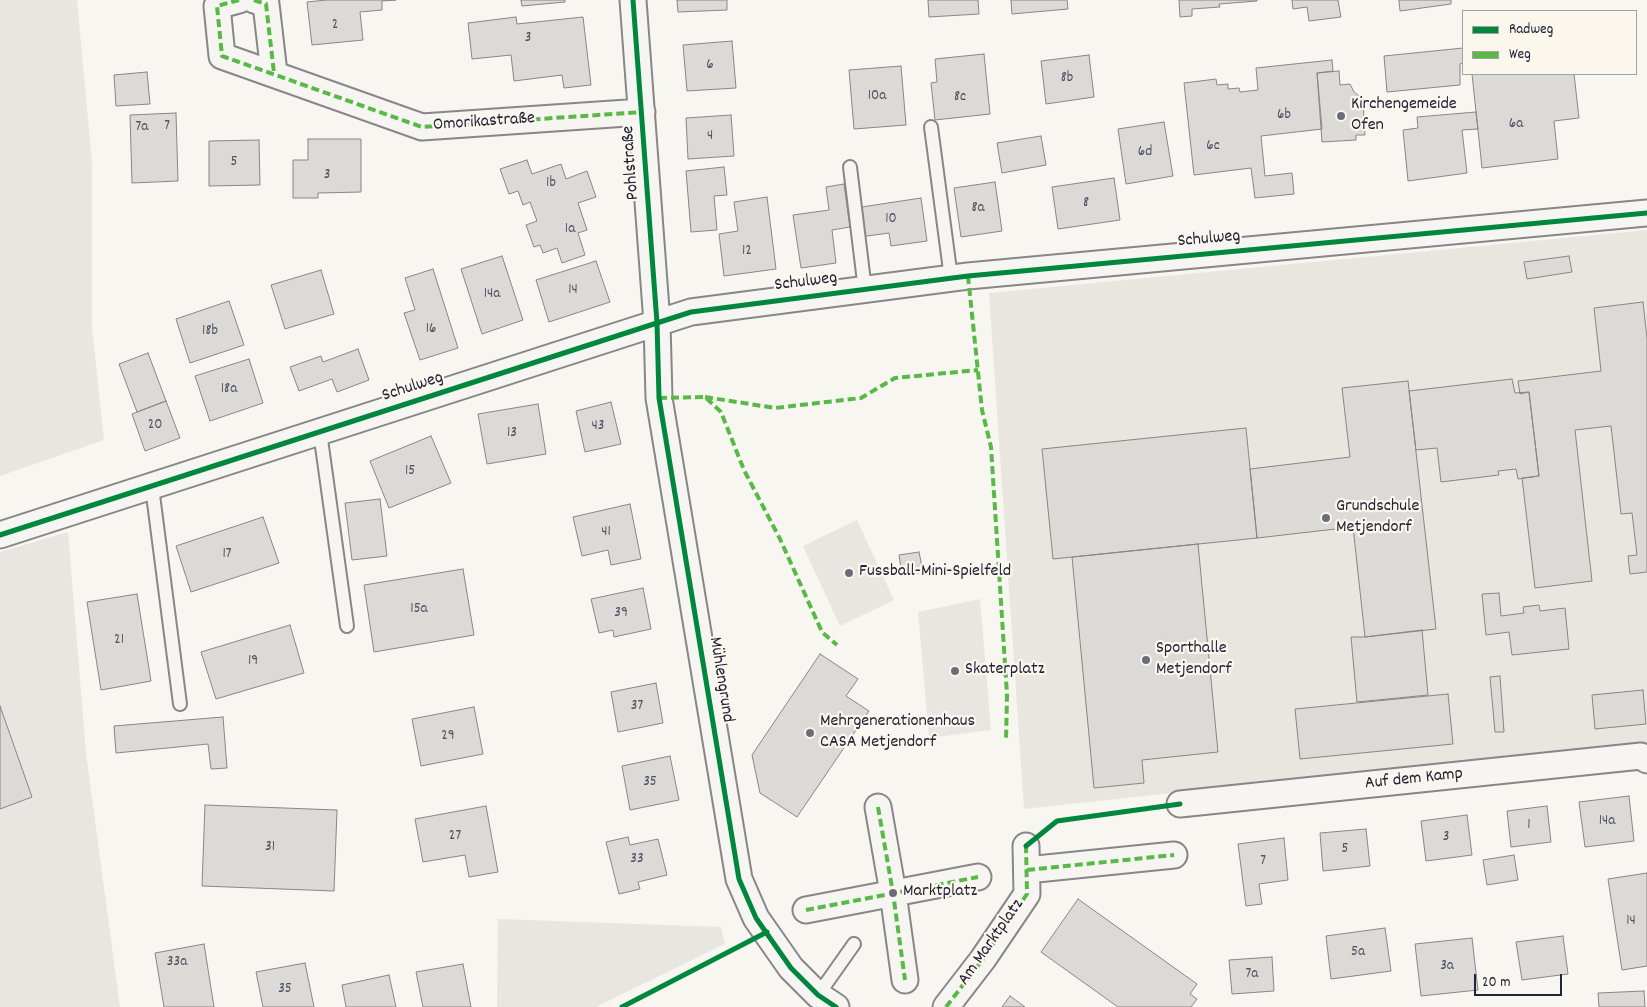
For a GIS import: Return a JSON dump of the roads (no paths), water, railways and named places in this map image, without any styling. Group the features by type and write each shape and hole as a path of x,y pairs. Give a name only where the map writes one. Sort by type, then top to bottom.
{"street":[{"name":"Omorikastraße","path":"239,0 217,6 222,56 422,127 642,112"},
{"path":"254,0 266,4 274,73"},
{"name":"Pohlstraße","path":"633,0 657,323"},
{"name":"Schulweg","path":"0,535 691,312 951,278 1647,213"},
{"name":"Mühlengrund","path":"657,323 659,398 739,879 756,918 791,968 827,1001"},
{"name":"Auf dem Kamp","path":"1180,804 1641,756 1647,760"},
{"path":"878,807 893,893 905,980"},
{"name":"Am Marktplatz","path":"946,1007 983,959 1027,894 1027,858 1174,855"},
{"path":"806,910 978,877"}],"lane":[{"path":"931,126 951,278"},
{"path":"850,167 865,290"},
{"path":"320,432 347,626"},
{"path":"152,487 180,704"},
{"path":"827,1001 854,944"}],"place":[{"name":"Kirchengemeide Ofen","path":"1341,116"},
{"name":"Grundschule Metjendorf","path":"1326,518"},
{"name":"Fussball-Mini-Spielfeld","path":"849,573"},
{"name":"Sporthalle Metjendorf","path":"1146,660"},
{"name":"Skaterplatz","path":"955,671"},
{"name":"Mehrgenerationenhaus CASA Metjendorf","path":"810,733"},
{"name":"Marktplatz","path":"893,893"}]}
